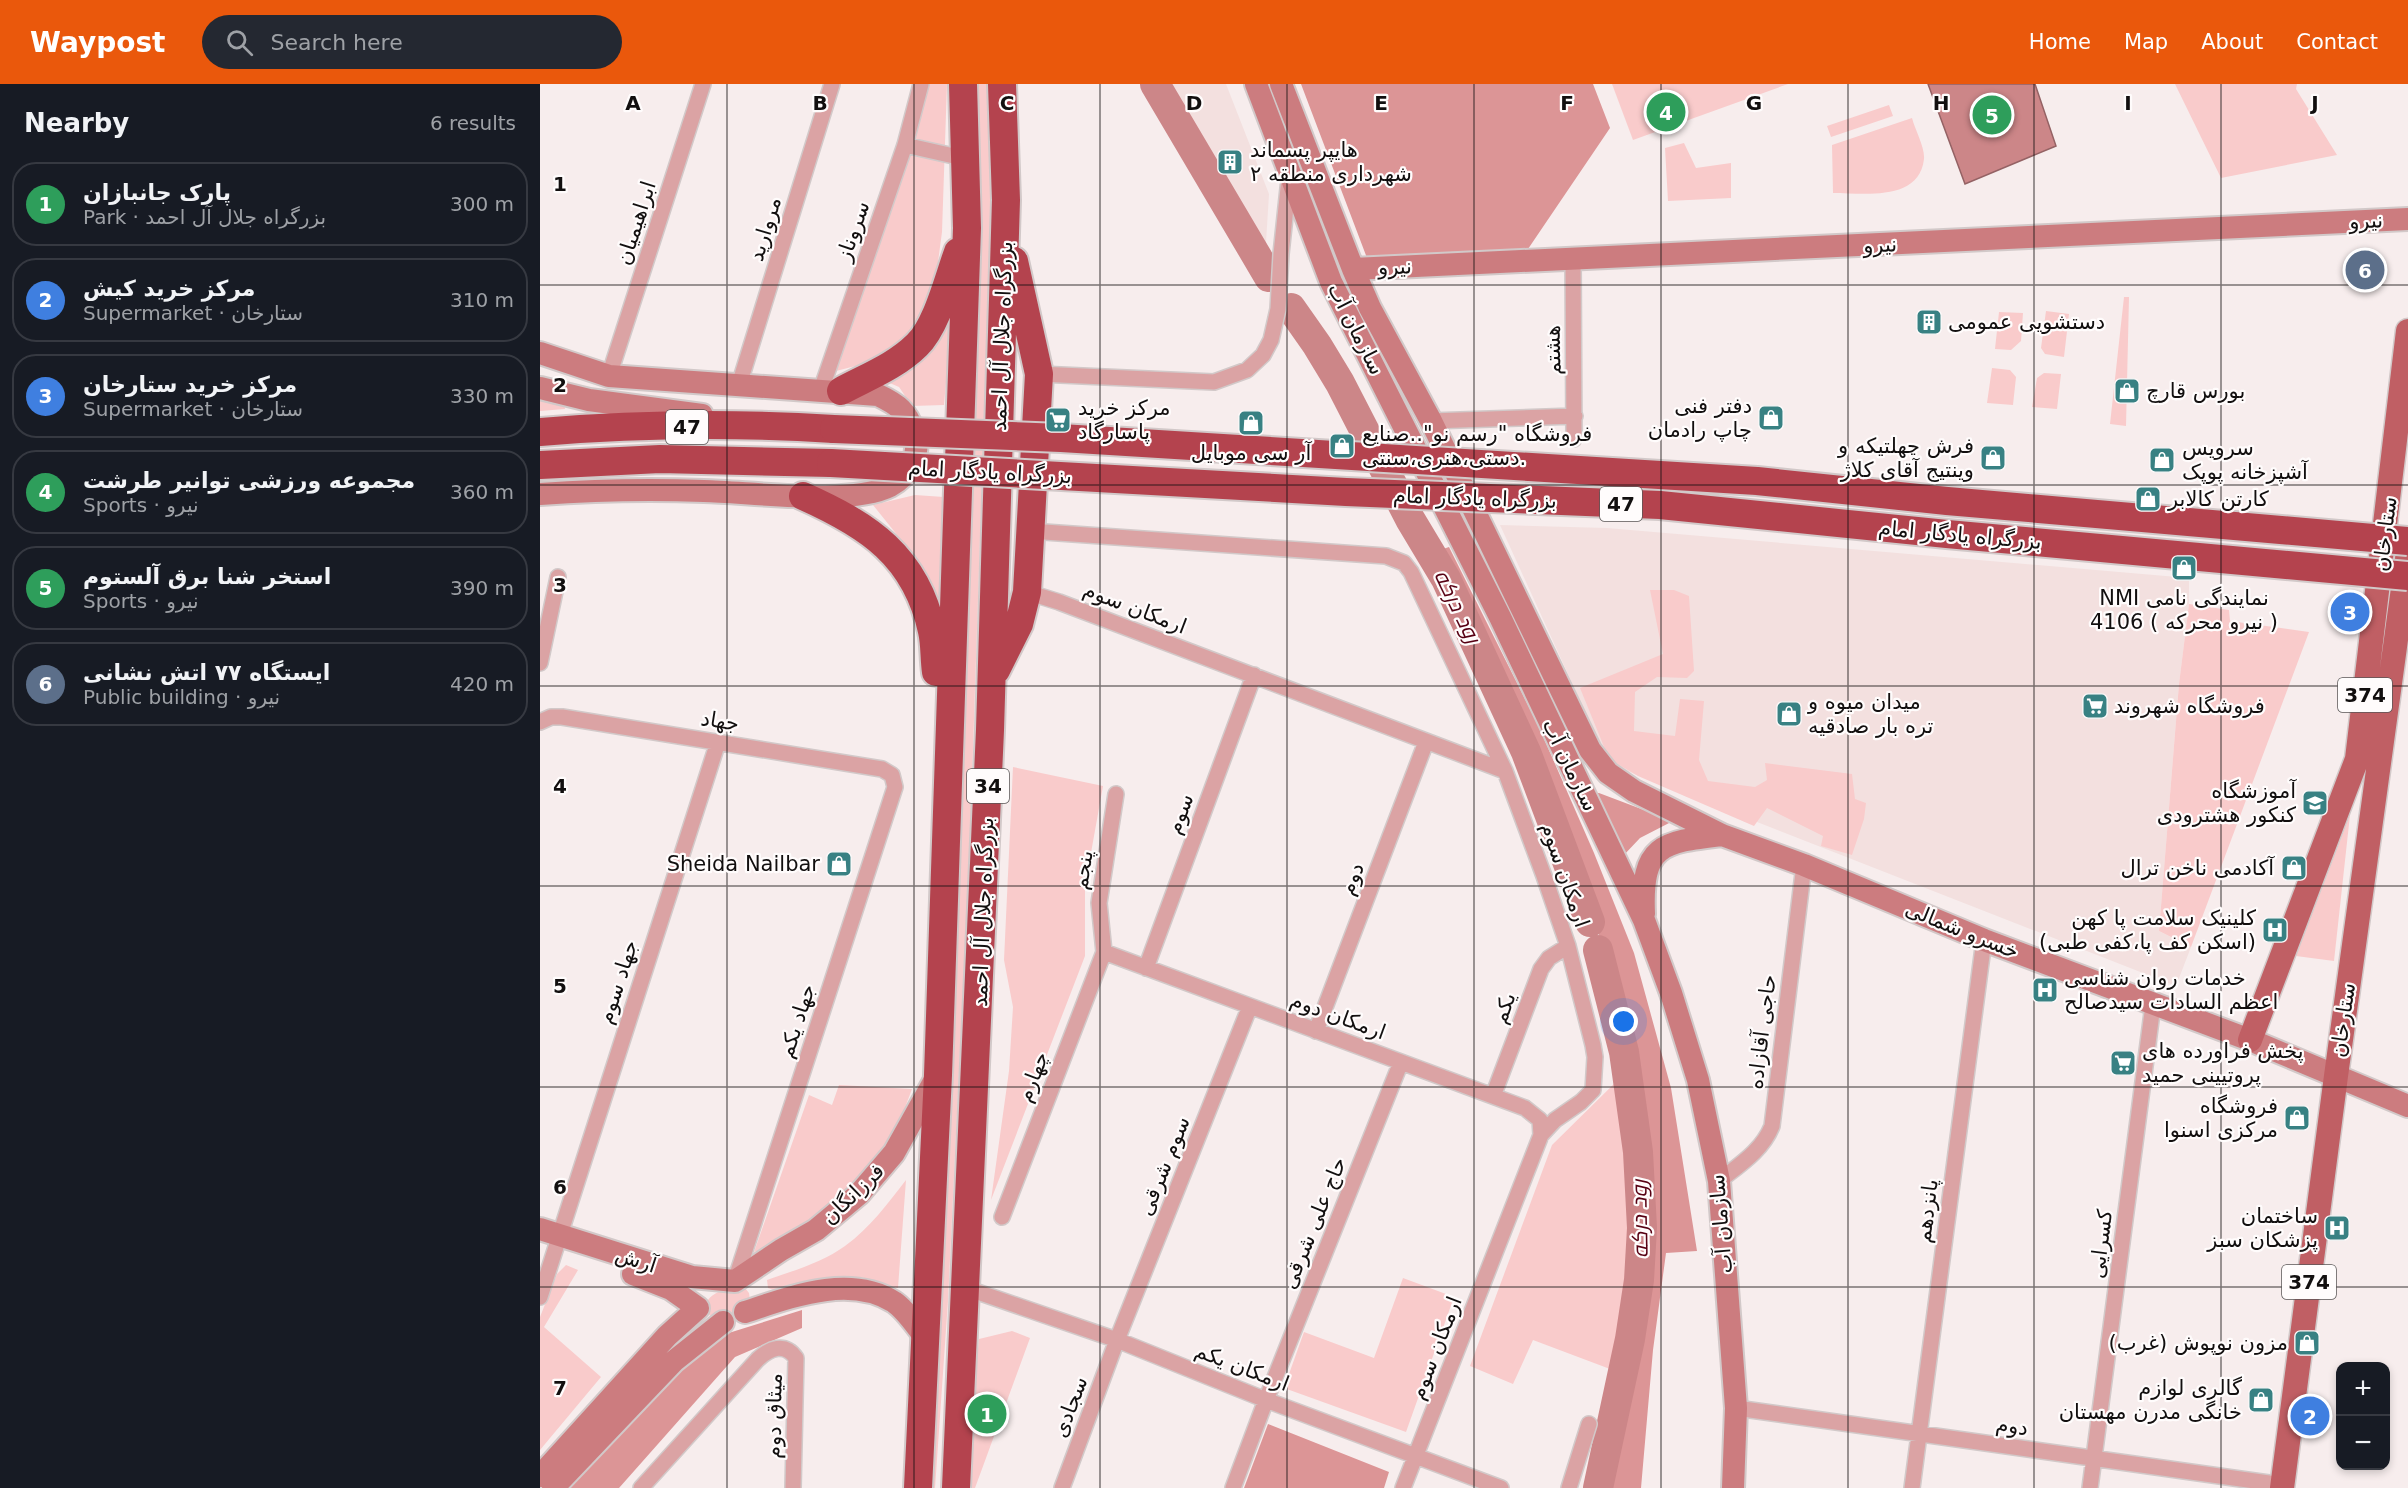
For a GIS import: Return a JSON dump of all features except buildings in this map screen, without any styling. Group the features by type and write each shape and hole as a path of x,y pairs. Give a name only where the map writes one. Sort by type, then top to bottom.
{"highway":[{"name":"بزرگراه جلال آل احمد","path":"918,1488 938,1075 967,228 967,159 963,84"},
{"name":"بزرگراه جلال آل احمد","path":"956,1488 992,678 1005,219 1002,84"},
{"path":"992,678 1019,624 1027,592 1039,374 1005,219"},
{"path":"831,390 884,369 919,344 933,319 967,228"},
{"name":"بزرگراه یادگار امام","path":"540,432 608,428 775,425 1061,438 1757,481 1947,501 2408,541"},
{"name":"بزرگراه یادگار امام","path":"540,465 660,459 831,463 1346,492 1660,505 2408,576"},
{"path":"803,496 844,514 874,534 903,565 917,585 932,632 949,774"}],"main road":[{"name":"ستارخان","path":"2250,1041 2357,759 2408,331"},
{"name":"ستارخان","path":"2283,1487 2336,1076 2408,552"}],"street":[{"name":"ابراهیمیان","path":"609,376 703,84"},
{"name":"مروارید","path":"739,385 832,84"},
{"name":"سروناز","path":"831,390 905,145 921,84"},
{"name":"سازمان آب","path":"1256,84 1331,282 1504,627 1644,920 1671,993 1698,1080 1719,1181 1736,1408 1733,1488"},
{"name":"سازمان آب","path":"1281,84 1370,308 1428,415 1590,750 1608,773 1634,791 1722,835"},
{"path":"905,145 967,159"},
{"path":"1039,374 1214,382 1247,370 1263,355 1271,340 1278,309 1290,171"},
{"name":"نیرو","path":"1353,269 2408,219"},
{"name":"هشتم","path":"1572,260 1574,439"},
{"path":"540,353 609,376 878,395 897,404 909,418 916,437 917,448 914,460 902,477 890,486 848,495 803,496 658,490 602,490 540,494"},
{"path":"540,388 589,400 775,425"},
{"path":"1399,414 1575,416"},
{"path":"1030,531 1386,556 1398,559 1411,572 1505,771"},
{"path":"540,663 558,577"},
{"name":"ارمکان سوم","path":"1027,592 1254,675 1505,771 1568,946 1594,1051 1595,1083 1590,1094 1555,1120 1541,1135 1403,1488"},
{"path":"1504,627 1526,617"},
{"name":"سوم","path":"1146,968 1254,675"},
{"name":"جهاد","path":"540,722 551,717 562,717 882,769 892,775"},
{"name":"جهاد سوم","path":"540,1297 548,1238 718,742"},
{"name":"دوم","path":"1316,1031 1426,742"},
{"name":"جهاد یکم","path":"735,1281 895,787 892,775"},
{"name":"پنجم","path":"1104,952 1099,903 1116,794"},
{"path":"1644,920 1646,876 1649,864 1657,853 1666,845 1679,840 1722,835"},
{"name":"خسرو شمالی","path":"1722,835 1984,940 2250,1041 2408,1106"},
{"name":"حاجی آقازاده","path":"1719,1181 1754,1153 1764,1142 1772,1126 1804,866"},
{"name":"پانزدهم","path":"1912,1488 1984,940"},
{"name":"یکم","path":"1494,1096 1541,969 1549,958 1568,946"},
{"name":"ارمکان دوم","path":"1104,952 1494,1096 1531,1112 1540,1120 1541,1135"},
{"name":"چهارم","path":"1002,1217 1104,952"},
{"name":"کسرایی","path":"2090,1488 2153,1005"},
{"name":"سوم شرقی","path":"1117,1340 1250,1006"},
{"name":"حاج علی شرقی","path":"1233,1488 1401,1062"},
{"name":"فرزانگان","path":"698,1308 704,1295 735,1281 816,1230 859,1194 894,1153 938,1075"},
{"name":"آرش","path":"548,1238 692,1277 735,1281"},
{"name":"آرش","path":"548,1238 656,1282 698,1308 706,1319 712,1322 723,1322"},
{"path":"735,1281 747,1282 756,1288 757,1300 745,1312"},
{"name":"ارمکان یکم","path":"966,1288 1117,1340 1266,1400 1501,1488"},
{"path":"553,1488 674,1361 723,1322 745,1312 797,1295 859,1289 878,1294 896,1303 925,1337"},
{"path":"540,1476 667,1336 698,1308"},
{"name":"سجادی","path":"1062,1488 1117,1340"},
{"name":"میثاق دوم","path":"641,1488 765,1353 773,1349 787,1349 796,1358 793,1488"},
{"name":"دوم","path":"1736,1408 2283,1487"},
{"path":"1569,1488 1589,1424"}],"shaded area":[{"path":"928,84 947,84 942,232 934,292 919,326 900,347 875,361 836,371 919,125"},
{"path":"978,84 988,84 991,204 970,840 948,1301 935,1488 927,1488 981,207"},
{"path":"1163,84 1226,84 1269,194 1265,258"},
{"path":"1301,84 1593,84 1610,128 1528,249 1367,258"},
{"path":"1612,84 1788,84 1633,140"},
{"path":"1928,84 2035,84 2056,146 1965,184"},
{"path":"2175,84 2297,84 2296,89 2337,155 2221,178"},
{"path":"1889,105 1893,116 1831,137 1827,126"},
{"path":"1912,118 1924,159 1920,173 1912,182 1901,189 1874,194 1833,193 1832,145"},
{"path":"1684,143 1696,168 1731,163 1731,198 1668,201 1665,148"},
{"path":"954,290 944,405 912,406 899,387 878,378"},
{"path":"2124,297 2129,297 2126,426 2110,424"},
{"path":"2046,311 2069,314 2064,357 2045,354 2041,348"},
{"path":"1999,312 2023,313 2021,341 2011,350 1995,349"},
{"path":"1992,368 2010,370 2016,377 2013,405 1987,403"},
{"path":"2044,373 2061,374 2057,409 2032,407 2037,378"},
{"path":"540,397 564,403 565,409 540,411"},
{"path":"915,495 944,497 939,628 922,570 873,505"},
{"path":"1500,525 1607,528 2189,578 2189,604 2179,684 2159,931 2191,947 2176,986 1609,764"},
{"path":"1449,547 1538,725 1594,853 1634,953 1671,1088 1697,1251 1666,1253 1653,1350 1641,1488 1603,1488 1644,1289 1645,1140 1621,1001 1537,757 1437,551"},
{"path":"1650,590 1674,590 1689,596 1694,671 1687,678 1657,677 1635,692 1634,731 1675,736 1680,699 1704,701 1699,760 1708,781 1755,787 1767,780 1765,763 1852,774 1855,799 1866,803 1864,819 1852,855 1821,846 1823,836 1767,808 1754,826 1638,776 1609,759 1580,688 1663,654"},
{"path":"2189,604 2229,610 2230,621 2309,632 2191,947 2159,931 2179,684"},
{"path":"1013,767 1103,786 1085,886 1085,956 991,1200 1009,1071 1013,1007 1004,960"},
{"path":"1593,793 1599,793 1673,821 1640,838 1623,856"},
{"path":"2350,815 2334,961 2296,956"},
{"path":"1620,1078 1632,1169 1631,1276 1610,1369 1533,1340 1513,1384 1470,1366 1552,1145"},
{"path":"839,1085 912,1089 900,1121 883,1149 842,1200 776,1245 754,1252 809,1095 832,1105"},
{"path":"906,1180 898,1288 861,1277 816,1280 777,1291 768,1288 767,1280 818,1261 854,1239 878,1215"},
{"path":"566,1265 578,1270 544,1327 601,1377 540,1450 540,1317 557,1274"},
{"path":"1403,1278 1454,1297 1406,1432 1284,1388 1304,1332 1374,1358"},
{"path":"727,1288 745,1288 750,1300 732,1315 715,1317 709,1315 707,1301"},
{"path":"802,1310 802,1328 735,1357 619,1488 555,1488 633,1401 719,1336"},
{"path":"1012,1331 1030,1338 975,1488 964,1488 979,1339"},
{"path":"1268,1424 1389,1472 1384,1488 1244,1488"}],"waterway":[{"name":"رود درکه","path":"1155,84 1269,277"},
{"name":"رود درکه","path":"1291,308 1340,383 1410,519 1446,579 1526,752 1590,922"},
{"name":"رود درکه","path":"1598,950 1624,1052 1638,1152 1642,1228 1639,1280 1630,1339 1598,1488"}],"place":[{"name":"مجموعه ورزشی توانیر طرشت","path":"1666,112"},
{"name":"استخر شنا برق آلستوم","path":"1992,115"},
{"name":"هایپر پسماند شهرداری منطقه ۲","path":"1230,162"},
{"name":"ایستگاه ۷۷ اتش نشانی","path":"2365,270"},
{"name":"دستشویی عمومی","path":"1929,322"},
{"name":"بورس قارچ","path":"2127,391"},
{"name":"دفتر فنی چاپ رادمان","path":"1771,418"},
{"name":"مرکز خرید پاسارگاد","path":"1058,420"},
{"name":"آر سی موبایل","path":"1251,423"},
{"name":"فروشگاه \"رسم نو\"..صنایع دستی،هنری،سنتی.","path":"1342,446"},
{"name":"فرش چهلتیکه و وینتیج آقای کلاژ","path":"1993,458"},
{"name":"سرویس آشپزخانه پوپک","path":"2162,460"},
{"name":"کارتن کالابر","path":"2148,499"},
{"name":"NMI نمایندگی نامی 4106 ( نیرو محرکه )","path":"2184,568"},
{"name":"مرکز خرید ستارخان","path":"2350,612"},
{"name":"فروشگاه شهروند","path":"2095,706"},
{"name":"میدان میوه و تره بار صادقیه","path":"1789,714"},
{"name":"آموزشگاه کنکور هشترودی","path":"2315,803"},
{"name":"Sheida Nailbar","path":"839,864"},
{"name":"آکادمی ناخن ترال","path":"2294,868"},
{"name":"کلینیک سلامت پا کهن (اسکن کف پا،کفی طبی)","path":"2275,930"},
{"name":"خدمات روان شناسی اعظم السادات سیدصالح","path":"2045,990"},
{"name":"پخش فراورده های پروتیینی حمید","path":"2123,1063"},
{"name":"فروشگاه مرکزی اسنوا","path":"2297,1118"},
{"name":"ساختمان پزشکان سبز","path":"2337,1228"},
{"name":"مزون نوپوش (غرب)","path":"2307,1343"},
{"name":"گالری لوازم خانگی مدرن مهستان","path":"2261,1400"},
{"name":"پارک جانبازان","path":"987,1414"},
{"name":"مرکز خرید کیش","path":"2310,1416"}]}
